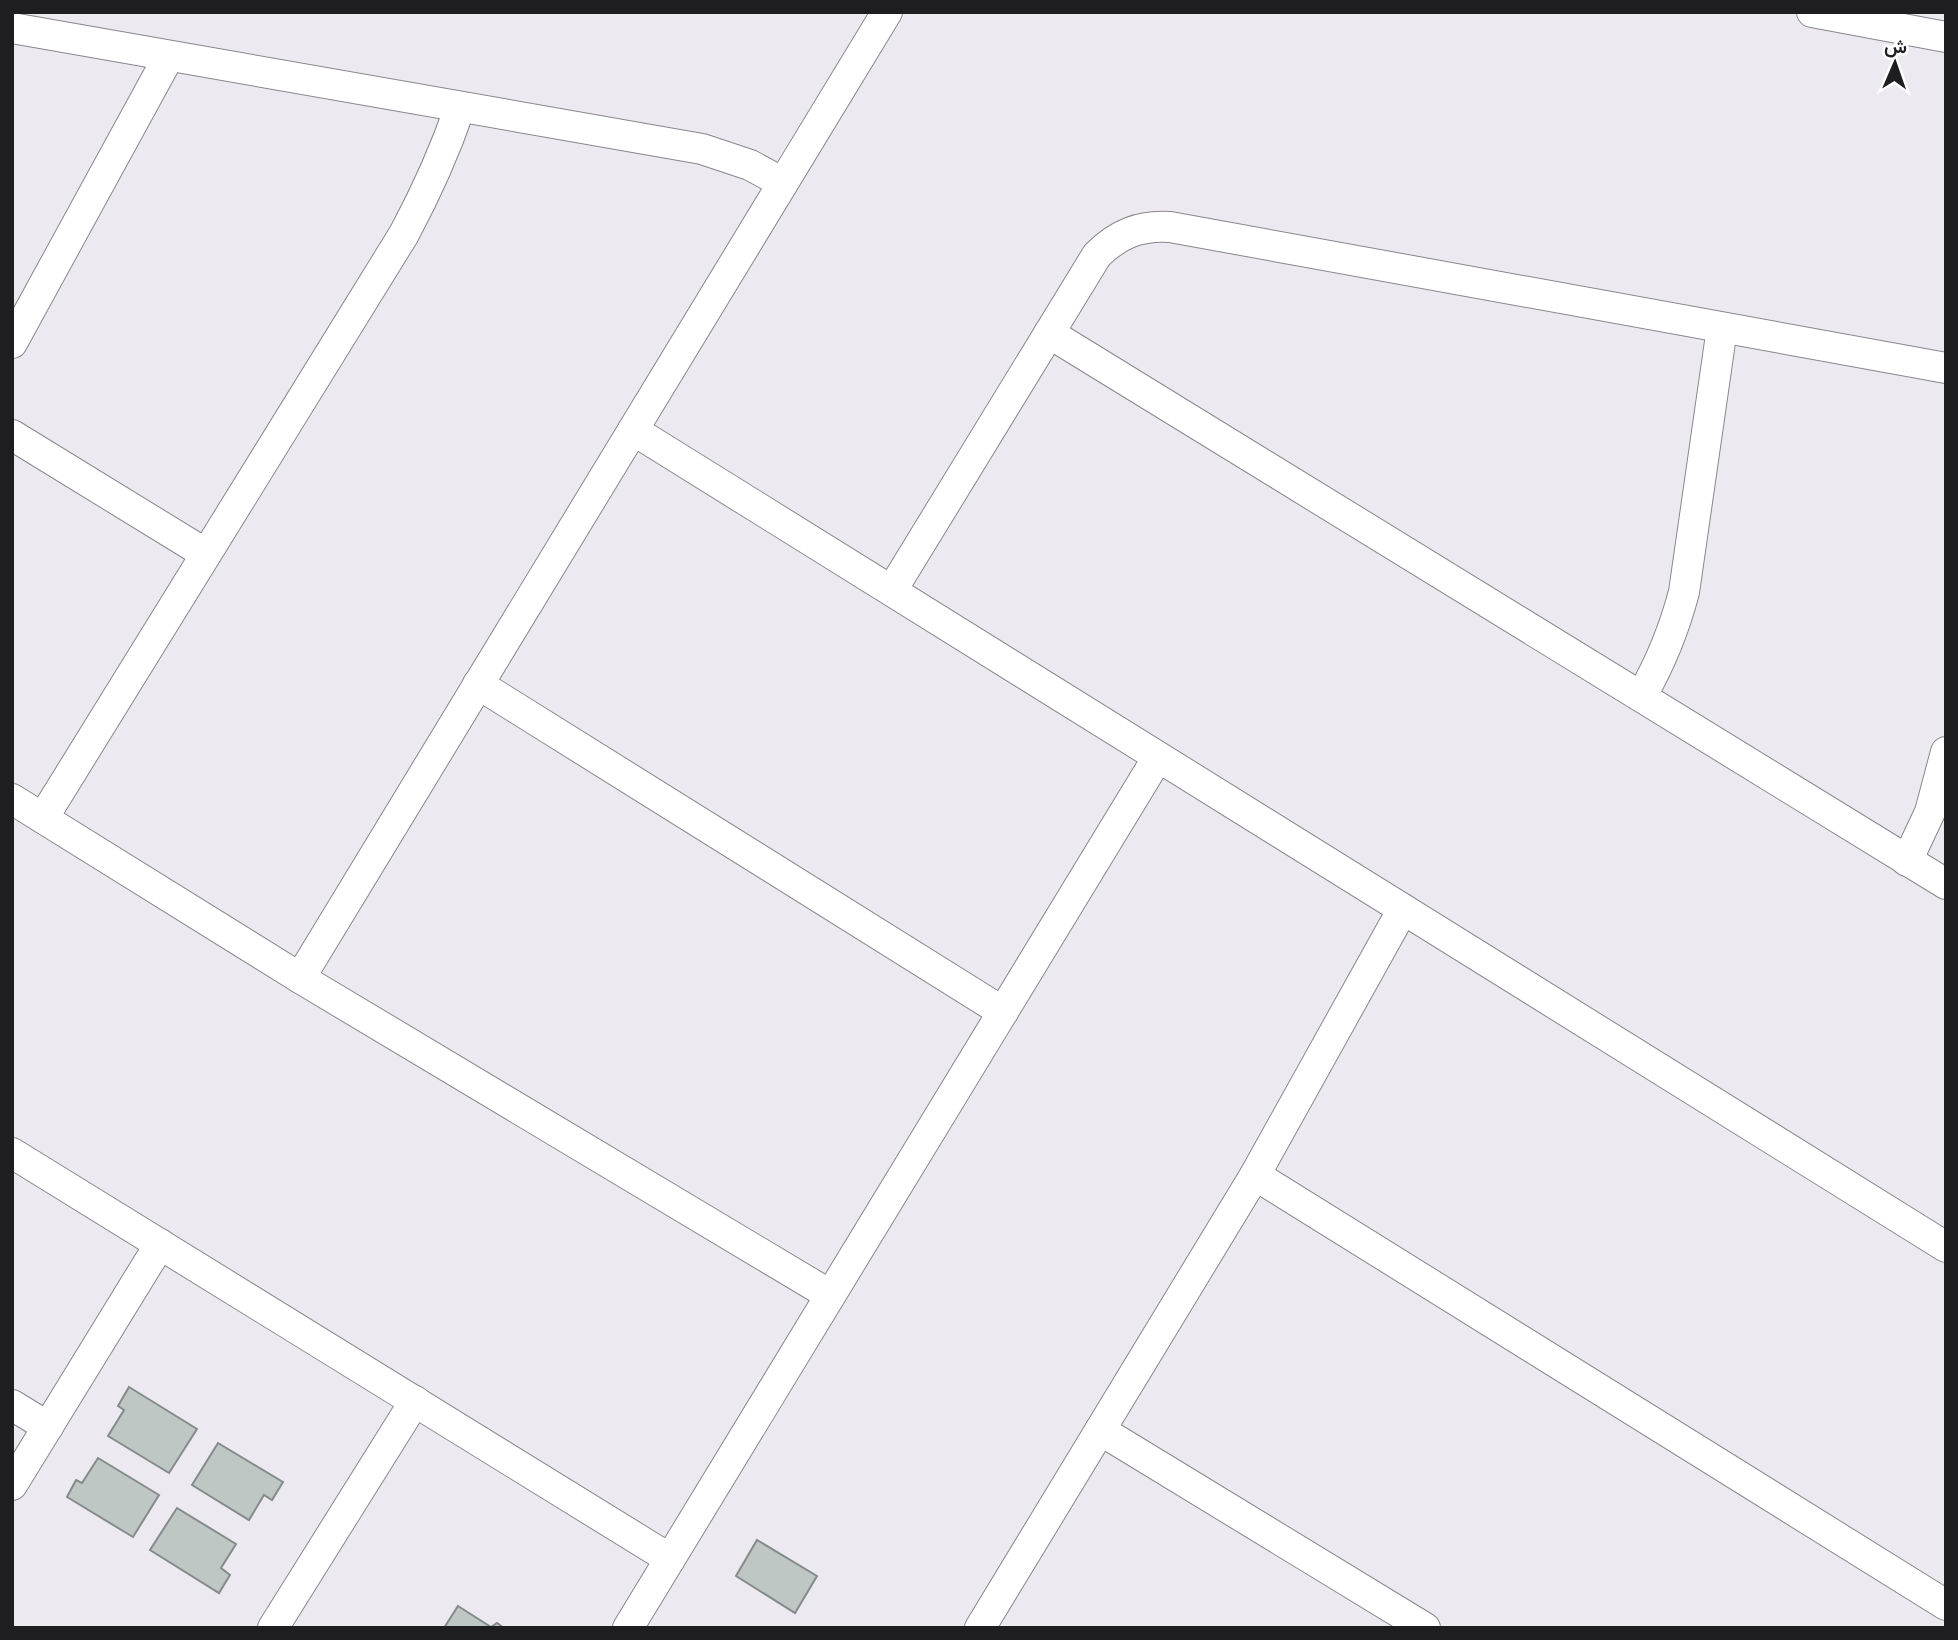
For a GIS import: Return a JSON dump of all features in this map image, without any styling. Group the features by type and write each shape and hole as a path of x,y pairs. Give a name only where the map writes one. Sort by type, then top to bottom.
{"street":[{"path":"300,978 887,12"},
{"path":"1812,12 1946,37"},
{"path":"12,28 702,149 750,165 783,183"},
{"path":"12,343 169,56"},
{"path":"43,818 404,234 436,172 460,107"},
{"path":"891,590 1097,255 1122,234 1138,228 1170,227 1946,368"},
{"path":"1642,695 1675,628 1684,592 1722,328"},
{"path":"1049,333 1946,884"},
{"path":"633,430 1946,1247"},
{"path":"12,435 206,554"},
{"path":"478,684 1003,1012"},
{"path":"1907,861 1930,812 1946,752"},
{"path":"628,1628 1158,757"},
{"path":"12,799 300,978 830,1295"},
{"path":"981,1628 1255,1175 1403,909"},
{"path":"12,1153 670,1559"},
{"path":"1255,1175 1946,1605"},
{"path":"12,1485 160,1244"},
{"path":"273,1628 415,1401"},
{"path":"12,1405 48,1427"},
{"path":"1100,1430 1425,1628"}],"building":[{"path":"129,1387 197,1429 169,1473 108,1436 124,1410 118,1406"},
{"path":"218,1443 283,1482 272,1500 264,1495 249,1520 192,1485"},
{"path":"98,1458 159,1495 133,1537 67,1497 76,1480 82,1483"},
{"path":"177,1508 236,1544 221,1568 230,1575 219,1593 150,1550"},
{"path":"757,1540 817,1576 795,1613 736,1576"},
{"path":"458,1606 491,1627 497,1623 504,1628 444,1628"}]}
